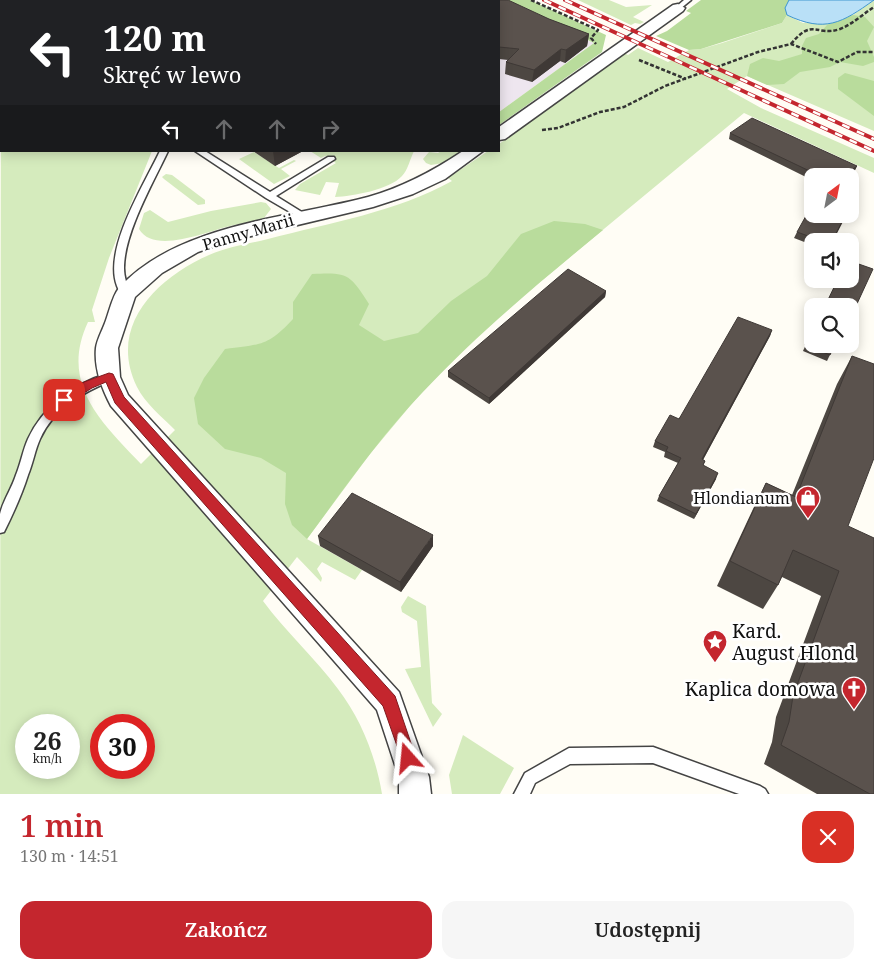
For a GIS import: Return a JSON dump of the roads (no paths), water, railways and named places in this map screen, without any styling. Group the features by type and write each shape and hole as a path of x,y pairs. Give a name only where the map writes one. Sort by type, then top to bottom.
{"street":[{"path":"500,133 683,4"},
{"name":"Panny Marii","path":"415,794 414,777 389,702 281,578 119,400 109,377 107,348 126,294 155,268 191,248 221,237 302,216 373,201 407,190 439,175 474,152"}],"lane":[{"path":"126,294 120,282 119,263 129,227 164,152"},
{"path":"200,152 302,216"},
{"path":"269,196 331,159"},
{"path":"0,528 21,480 35,436 46,417 64,400 88,385 109,377"},
{"path":"522,794 530,778 569,756 653,755 760,794"}],"water":[{"path":"789,0 874,0 842,20 823,24 800,20 787,15 785,8"}],"railway":[{"path":"544,0 874,151"},
{"path":"565,0 874,139"}],"place":[{"name":"Hlondianum","path":"808,519"},
{"name":"Kard. August Hlond","path":"715,663"},
{"name":"Kaplica domowa","path":"854,710"}]}
